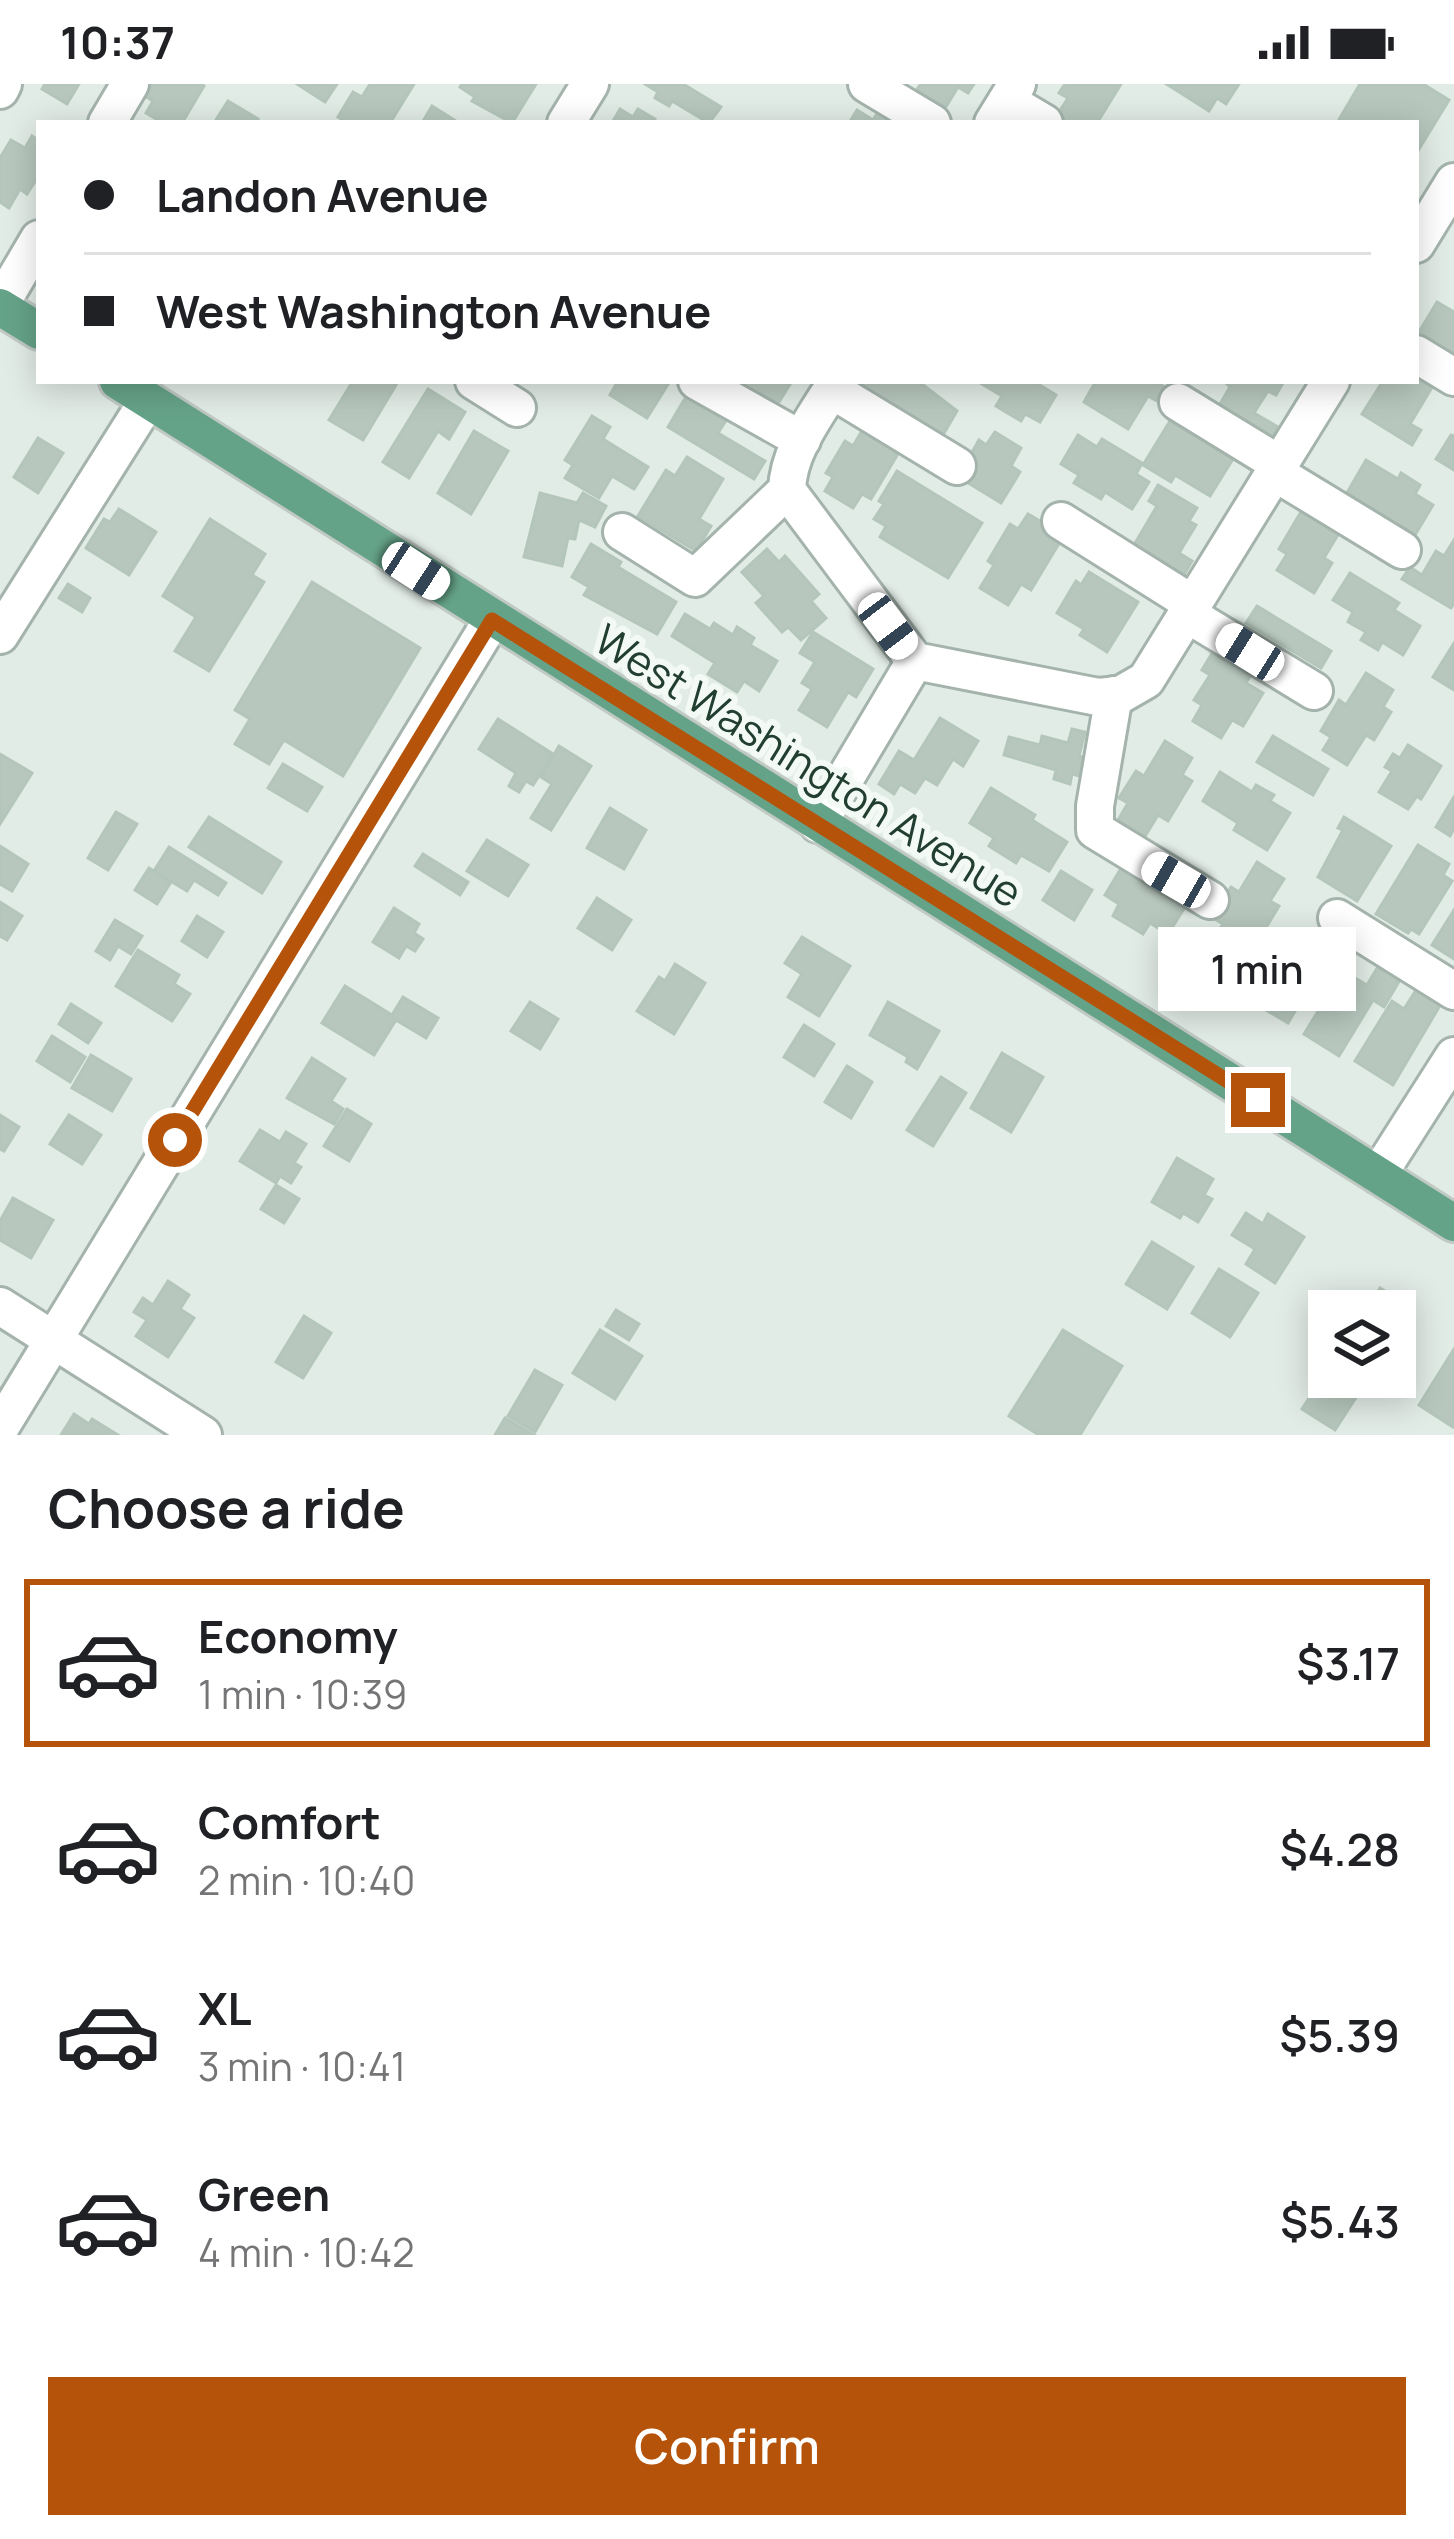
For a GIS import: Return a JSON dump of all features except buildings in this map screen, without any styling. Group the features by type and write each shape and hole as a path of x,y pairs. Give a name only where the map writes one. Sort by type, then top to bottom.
{"main road":[{"path":"0,306 36,330"},
{"name":"West Washington Avenue","path":"133,390 1454,1223"}],"street":[{"path":"109,120 130,84"},
{"path":"568,120 590,84"},
{"path":"867,84 927,120"},
{"path":"1006,102 1039,120"},
{"path":"1419,239 1454,184"},
{"path":"0,306 36,244"},
{"path":"1419,356 1454,377"},
{"path":"479,384 517,408"},
{"path":"702,384 802,440"},
{"path":"957,466 834,385 802,440 788,476 788,490 915,662 1098,697 1114,695 1146,680 1329,384"},
{"path":"0,634 133,390"},
{"path":"1178,402 1402,550"},
{"path":"622,532 695,578 788,490"},
{"path":"1061,521 1314,691"},
{"path":"0,1427 492,620"},
{"path":"818,824 915,662"},
{"path":"1114,695 1095,830 1210,899"},
{"path":"1337,918 1454,991"},
{"path":"1378,1175 1454,1056"},
{"path":"0,1306 203,1435"}],"route":[{"path":"175,1140 492,620 1258,1100"}]}
